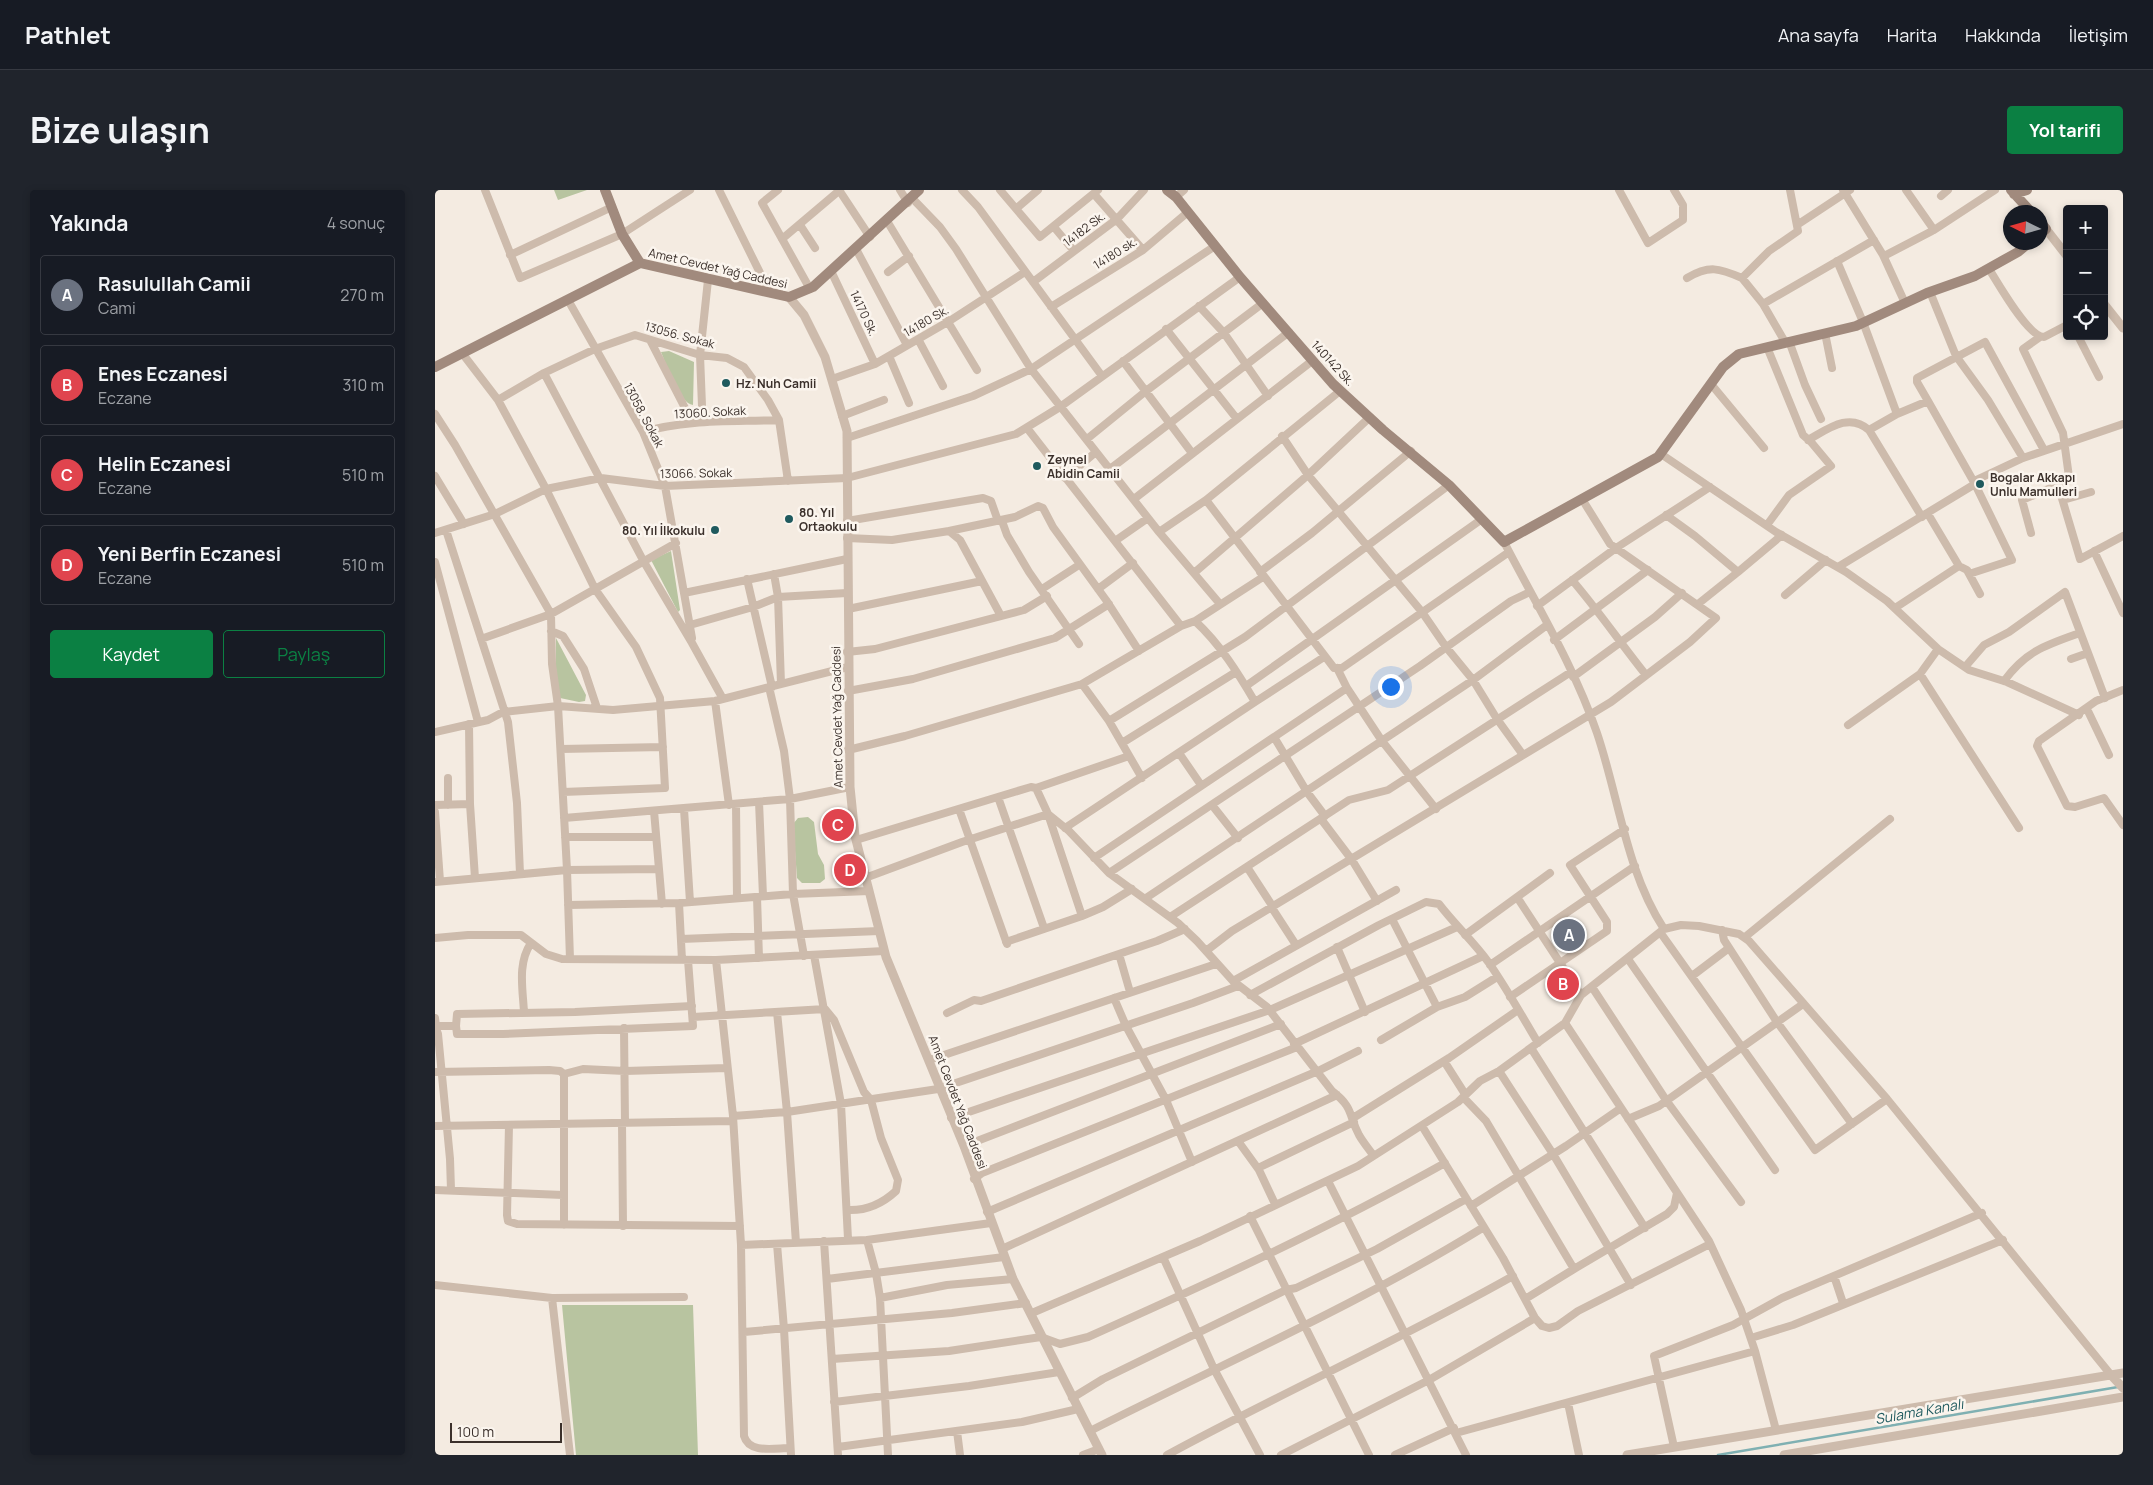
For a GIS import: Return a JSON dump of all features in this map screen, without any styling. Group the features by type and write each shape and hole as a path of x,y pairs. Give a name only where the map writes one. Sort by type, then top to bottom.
{"main road":[{"name":"Amet Cevdet Yağ Caddesi","path":"605,190 622,234 640,263 789,297"},
{"path":"789,297 810,289 857,249 919,190"},
{"name":"140142 Sk.","path":"1167,190 1180,193 1188,212 1215,246 1340,391 1449,485 1501,539"},
{"path":"2013,192 2027,190"},
{"path":"2013,192 2025,205"},
{"path":"1501,539 1582,499 1661,454 1723,366 1739,354 1863,322 1930,292 1975,276 2020,250"},
{"path":"435,366 640,263"}],"street":[{"path":"485,190 519,278 622,234 690,190"},
{"path":"719,190 769,293"},
{"path":"776,190 762,203 810,289"},
{"path":"782,239 840,190 870,237"},
{"path":"900,190 940,227 988,297 1031,369 1159,532 1220,604"},
{"path":"962,190 978,207 1074,341 1102,376"},
{"path":"1000,190 1040,237 1096,192 1143,250"},
{"path":"1017,208 1038,190"},
{"name":"14182 Sk.","path":"1033,282 1117,219 1144,190"},
{"path":"1619,190 1648,243 1683,220 1683,205 1675,190"},
{"path":"1742,278 1769,251 1798,231 1790,190"},
{"path":"1905,190 1934,230"},
{"path":"1941,196 1948,190"},
{"path":"1884,256 1934,230 1995,190"},
{"path":"1797,225 1846,191 1884,256 1905,304"},
{"path":"510,255 611,207"},
{"name":"14180 sk.","path":"1051,307 1143,250 1188,212"},
{"path":"887,221 977,370"},
{"path":"799,225 815,248"},
{"path":"1054,227 1074,251"},
{"path":"2048,235 2063,252"},
{"path":"1763,304 1874,240"},
{"path":"847,438 973,396 1031,369 1215,246"},
{"path":"857,249 907,345"},
{"path":"888,272 909,256"},
{"path":"1837,262 1863,322 1897,414"},
{"path":"1687,278 1706,268 1719,270 1742,278 1763,304 1787,342 1821,419"},
{"path":"1989,268 2026,324 2040,337"},
{"name":"14170 Sk.","path":"831,271 875,364"},
{"name":"14180 Sk.","path":"832,379 875,364 949,321 1025,272"},
{"name":"13066. Sokak","path":"435,533 495,514 546,490 601,478 665,486 847,478 1016,434 1060,408 1166,329 1241,277"},
{"path":"699,422 702,406 701,354 708,280"},
{"path":"1930,292 1957,356 2023,458"},
{"name":"Amet Cevdet Yağ Caddesi","path":"789,297 804,315 825,356 847,438 847,691 850,787 856,840 884,951 929,1060 939,1090 964,1146 974,1179 1013,1279 1101,1452"},
{"name":"13058. Sokak","path":"568,300 643,432 665,486 693,643"},
{"path":"1087,440 1145,392 1263,303"},
{"path":"1199,306 1224,333 1267,396"},
{"path":"2108,309 2123,328"},
{"path":"2031,533 2022,500 2068,481 2069,477 2063,433 2023,349 2040,337 2063,327"},
{"path":"1166,329 1188,360 1237,419"},
{"path":"1110,469 1212,389 1289,332"},
{"path":"1825,333 1832,368"},
{"name":"13056. Sokak","path":"498,400 543,373 595,349 635,335 701,354 727,358 744,367 768,400 779,420 788,481"},
{"path":"918,339 943,386"},
{"path":"650,340 686,410 699,422"},
{"path":"2080,340 2099,376"},
{"path":"1969,574 2012,560 1975,482 1917,382 1917,378 1985,342 2044,450"},
{"path":"1767,347 1803,436 1831,466 1789,495 1767,525"},
{"path":"463,353 498,400 546,490 595,589 636,647 661,698 665,788 563,792"},
{"path":"889,356 909,403"},
{"path":"1134,499 1312,360"},
{"path":"1123,361 1192,453"},
{"path":"543,373 601,478 644,562 693,643 719,700 733,804 737,898"},
{"path":"1711,384 1764,448"},
{"path":"1159,532 1206,500 1282,436 1340,391"},
{"path":"842,416 883,400"},
{"path":"1869,430 1897,414 1928,401"},
{"path":"435,414 495,514 551,614 552,664 558,706 565,818 570,959"},
{"path":"1194,573 1308,476 1370,417"},
{"name":"13060. Sokak","path":"643,432 661,427 699,422 779,420"},
{"path":"1808,440 1842,423 1851,421 1861,423 1869,430 1959,566 1963,567 1969,574 1980,594"},
{"path":"1838,567 1887,536 1925,516 1975,482 2023,458 2123,424"},
{"path":"1027,428 1181,626"},
{"path":"1282,436 1308,476 1423,612 1446,647 1473,680 1497,719 1523,755"},
{"path":"848,750 905,736 1082,684 1181,626 1195,621 1220,604 1262,574 1411,451"},
{"path":"1065,478 1096,452"},
{"path":"1661,454 1782,535 1838,567 1895,608 1939,649 1965,667 2005,681 2079,715"},
{"path":"435,476 464,524"},
{"path":"1109,721 1245,637 1449,485"},
{"path":"2058,485 2080,558 2123,536"},
{"path":"1537,606 1615,548 1710,487"},
{"path":"2063,500 2091,492"},
{"path":"847,521 983,498 991,501 1007,536 1079,644"},
{"path":"1206,951 1232,931 1611,702 1690,642 1716,618 1610,544 1582,499"},
{"path":"1206,500 1334,668 1342,668 1509,552"},
{"path":"847,538 891,540 949,531 1000,521 1038,506 1043,508 1079,565 1109,604 1139,651"},
{"path":"1666,516 1695,536 1738,572"},
{"path":"1115,541 1148,518"},
{"path":"1246,686 1483,520"},
{"path":"446,530 503,712 508,722 517,803 520,874"},
{"path":"949,531 960,540 1001,616"},
{"path":"1698,604 1782,535"},
{"path":"1501,539 1572,675 1597,732 1644,892 1662,931 1692,976 1815,1150 1887,1099"},
{"path":"481,639 551,614 676,543"},
{"path":"2094,551 2123,613"},
{"path":"684,593 847,559"},
{"path":"1785,595 1825,560"},
{"path":"435,562 478,722"},
{"path":"1098,589 1133,563"},
{"path":"1042,589 1079,565"},
{"path":"1895,608 1959,566"},
{"path":"1554,640 1598,610 1648,570"},
{"path":"773,574 778,597 781,684"},
{"path":"747,579 784,751 790,799 793,894 804,956"},
{"path":"1572,580 1598,610 1620,643 1646,675"},
{"path":"847,609 982,581"},
{"path":"690,625 753,607 778,597 847,592"},
{"path":"1109,873 1360,707 1511,601 1530,592"},
{"path":"1965,667 1984,645 2009,632 2065,592 2105,698"},
{"path":"1171,917 1349,800 1388,790 1497,719 1572,675 1655,617 1682,593"},
{"path":"847,652 875,649 1024,610 1047,596"},
{"path":"847,691 913,679 1038,643 1069,630 1109,604"},
{"path":"1195,621 1222,650 1255,702"},
{"path":"1146,898 1473,680 1547,625"},
{"path":"551,631 563,636 584,669 597,708"},
{"path":"2005,681 2016,665 2036,649 2080,633"},
{"path":"1848,725 1920,674 1939,649"},
{"path":"2071,659 2088,653"},
{"path":"1065,828 1324,657"},
{"path":"435,732 478,722 503,712 558,706 613,710 719,700 848,668"},
{"path":"1337,668 1347,688 1382,741 1436,809"},
{"path":"1122,743 1236,672"},
{"path":"1920,674 2019,828"},
{"path":"1082,684 1109,721 1142,778"},
{"path":"1094,858 1347,688"},
{"path":"2123,690 2105,698 2039,741 2037,750 2067,806 2075,807 2105,798 2123,825"},
{"path":"2087,709 2109,755"},
{"path":"469,724 470,804 475,878"},
{"path":"1274,736 1285,757 1377,901"},
{"path":"561,749 663,747"},
{"path":"1179,754 1201,785"},
{"path":"856,840 1031,787 1036,788 1129,756"},
{"path":"448,778 448,804"},
{"path":"565,818 790,799 850,787"},
{"path":"1036,788 1048,814 1082,916"},
{"path":"998,797 1044,928"},
{"path":"759,802 759,958"},
{"path":"435,805 470,804"},
{"path":"1212,805 1238,838"},
{"path":"683,809 690,902"},
{"path":"959,809 1007,943 1103,908 1132,889"},
{"path":"654,811 662,904"},
{"path":"435,812 438,882 567,870 659,870"},
{"path":"1048,814 1065,828 1109,873 1146,898 1185,929 1235,983 1270,1010 1296,1046 1351,1110 1359,1134 1373,1155"},
{"path":"865,878 969,840 1048,814"},
{"path":"1745,937 1890,819"},
{"path":"1510,997 1607,931 1607,922 1570,866 1625,829"},
{"path":"565,837 656,837"},
{"path":"1490,965 1635,866"},
{"path":"1247,867 1296,946"},
{"path":"1465,935 1550,873"},
{"path":"435,1126 733,1119 939,1090 1126,1026 1235,983 1296,946 1396,890"},
{"path":"568,905 662,904 793,894 869,891"},
{"path":"1517,897 1581,995"},
{"path":"1250,995 1337,947 1426,902 1439,904 1490,965 1538,1043"},
{"path":"679,903 681,939 693,1006 693,1026 457,1034 457,1014 693,1006"},
{"path":"1392,919 1409,947 1437,1007"},
{"path":"1032,1314 1163,1257 1358,1166 1373,1155 1423,1126 1464,1096 1480,1081 1499,1070 1565,1023 1581,995 1662,931 1690,925 1722,930 1745,937 1887,1099 2123,1388"},
{"path":"951,1118 1270,1010 1457,927"},
{"path":"947,1013 974,1000 981,1001 1119,954 1185,929"},
{"path":"1722,930 1723,938 1777,1022 1852,1124"},
{"path":"681,939 879,931"},
{"path":"435,938 468,935 521,935 546,954 570,959 716,960 884,951"},
{"path":"524,1013 522,968 526,952 531,943"},
{"path":"1337,947 1365,1012"},
{"path":"1692,976 1729,948"},
{"path":"1119,954 1130,992"},
{"path":"814,955 841,1104 847,1239"},
{"path":"974,1179 982,1173 1296,1046 1483,956"},
{"path":"1627,959 1775,1170"},
{"path":"716,960 733,1119 740,1226 744,1332 745,1439 754,1448 790,1452 784,1329 777,1244"},
{"path":"929,1060 1216,964"},
{"path":"1381,1040 1437,1007 1465,997 1497,977"},
{"path":"1592,987 1666,1100 1741,1202"},
{"path":"1114,998 1126,1026 1142,1052 1166,1100 1192,1162"},
{"path":"1628,1120 1666,1100 1707,1073 1803,1004"},
{"path":"693,1017 825,1009"},
{"path":"825,1009 834,1020 864,1092 871,1100 898,1186 891,1195 875,1206 863,1210 847,1210"},
{"path":"1258,1168 1354,1120 1517,1010"},
{"path":"777,1012 787,1112 795,1243"},
{"path":"451,1190 446,1126 438,1072 435,1023 457,1026"},
{"path":"1565,1023 1710,1244 1751,1338 1776,1430"},
{"path":"964,1146 1281,1024"},
{"path":"623,1226 625,1028"},
{"path":"1531,1048 1586,1132 1645,1228"},
{"path":"987,1212 1318,1071 1358,1051"},
{"path":"1444,1061 1464,1096 1486,1121 1575,1269"},
{"path":"438,1072 549,1070 560,1071 564,1074 583,1069 625,1071 727,1068"},
{"path":"1499,1070 1553,1154 1631,1285"},
{"path":"564,1074 566,1184 563,1195 564,1225"},
{"path":"827,1279 1003,1253 1337,1095"},
{"path":"1471,1206 1621,1108"},
{"path":"509,1125 507,1192 509,1221 517,1224 740,1226"},
{"path":"1423,1126 1513,1276 1535,1318 1542,1326 1549,1328 1557,1326 1578,1311 1710,1244"},
{"path":"1238,1141 1258,1168 1275,1204"},
{"path":"831,1359 949,1350 1041,1337 1061,1344 1074,1341 1269,1255 1345,1217 1445,1163"},
{"path":"1328,1181 1466,1455"},
{"path":"435,1190 563,1195"},
{"path":"1525,1299 1667,1214 1674,1207 1677,1193"},
{"path":"1072,1398 1103,1379 1286,1290 1297,1288 1466,1199"},
{"path":"1674,1447 1654,1356 1744,1319 1781,1298 1981,1213"},
{"path":"1250,1216 1369,1455"},
{"path":"741,1245 847,1239 867,1240 991,1223"},
{"path":"1090,1431 1380,1286 1433,1258 1484,1227"},
{"path":"867,1240 876,1273 880,1298 883,1397 888,1455"},
{"path":"1751,1338 1793,1325 2003,1240"},
{"path":"824,1241 838,1451 1022,1422 1078,1408"},
{"path":"1163,1257 1179,1296 1214,1369 1260,1455"},
{"path":"1167,1455 1239,1416 1405,1334 1513,1276"},
{"path":"1834,1276 1843,1304"},
{"path":"880,1298 947,1285 1013,1279"},
{"path":"435,1285 552,1298 684,1297"},
{"path":"552,1298 570,1455"},
{"path":"744,1332 1026,1302"},
{"path":"1281,1455 1429,1380 1535,1318"},
{"path":"1395,1455 1455,1431 1568,1403 1755,1351"},
{"path":"834,1402 883,1397 1059,1372"},
{"path":"1627,1455 2123,1373"},
{"path":"1790,1454 2123,1397"},
{"path":"1568,1403 1579,1455"},
{"path":"957,1431 960,1455"},
{"path":"1083,1455 1101,1452"}],"green space":[{"path":"554,190 587,190 558,200"},
{"path":"669,351 694,362 693,405 683,398 670,374 661,352"},
{"path":"671,551 680,610 678,612 651,560"},
{"path":"556,638 586,695 585,701 579,702 560,698 556,669"},
{"path":"808,817 814,822 818,854 824,865 825,879 820,883 802,883 797,878 793,824 798,818"},
{"path":"562,1305 693,1305 698,1455 576,1455"}],"waterway":[{"name":"Sulama Kanalı","path":"1718,1455 2118,1387"}],"place":[{"name":"Hz. Nuh Camii","path":"726,383"},
{"name":"Zeynel Abidin Camii","path":"1037,466"},
{"name":"Bogalar Akkapı Unlu Mamulleri","path":"1980,484"},
{"name":"80. Yıl Ortaokulu","path":"789,519"},
{"name":"80. Yıl İlkokulu","path":"715,530"},
{"name":"Helin Eczanesi","path":"838,825"},
{"name":"Yeni Berfin Eczanesi","path":"850,870"},
{"name":"Rasulullah Camii","path":"1569,935"},
{"name":"Enes Eczanesi","path":"1563,984"}]}
